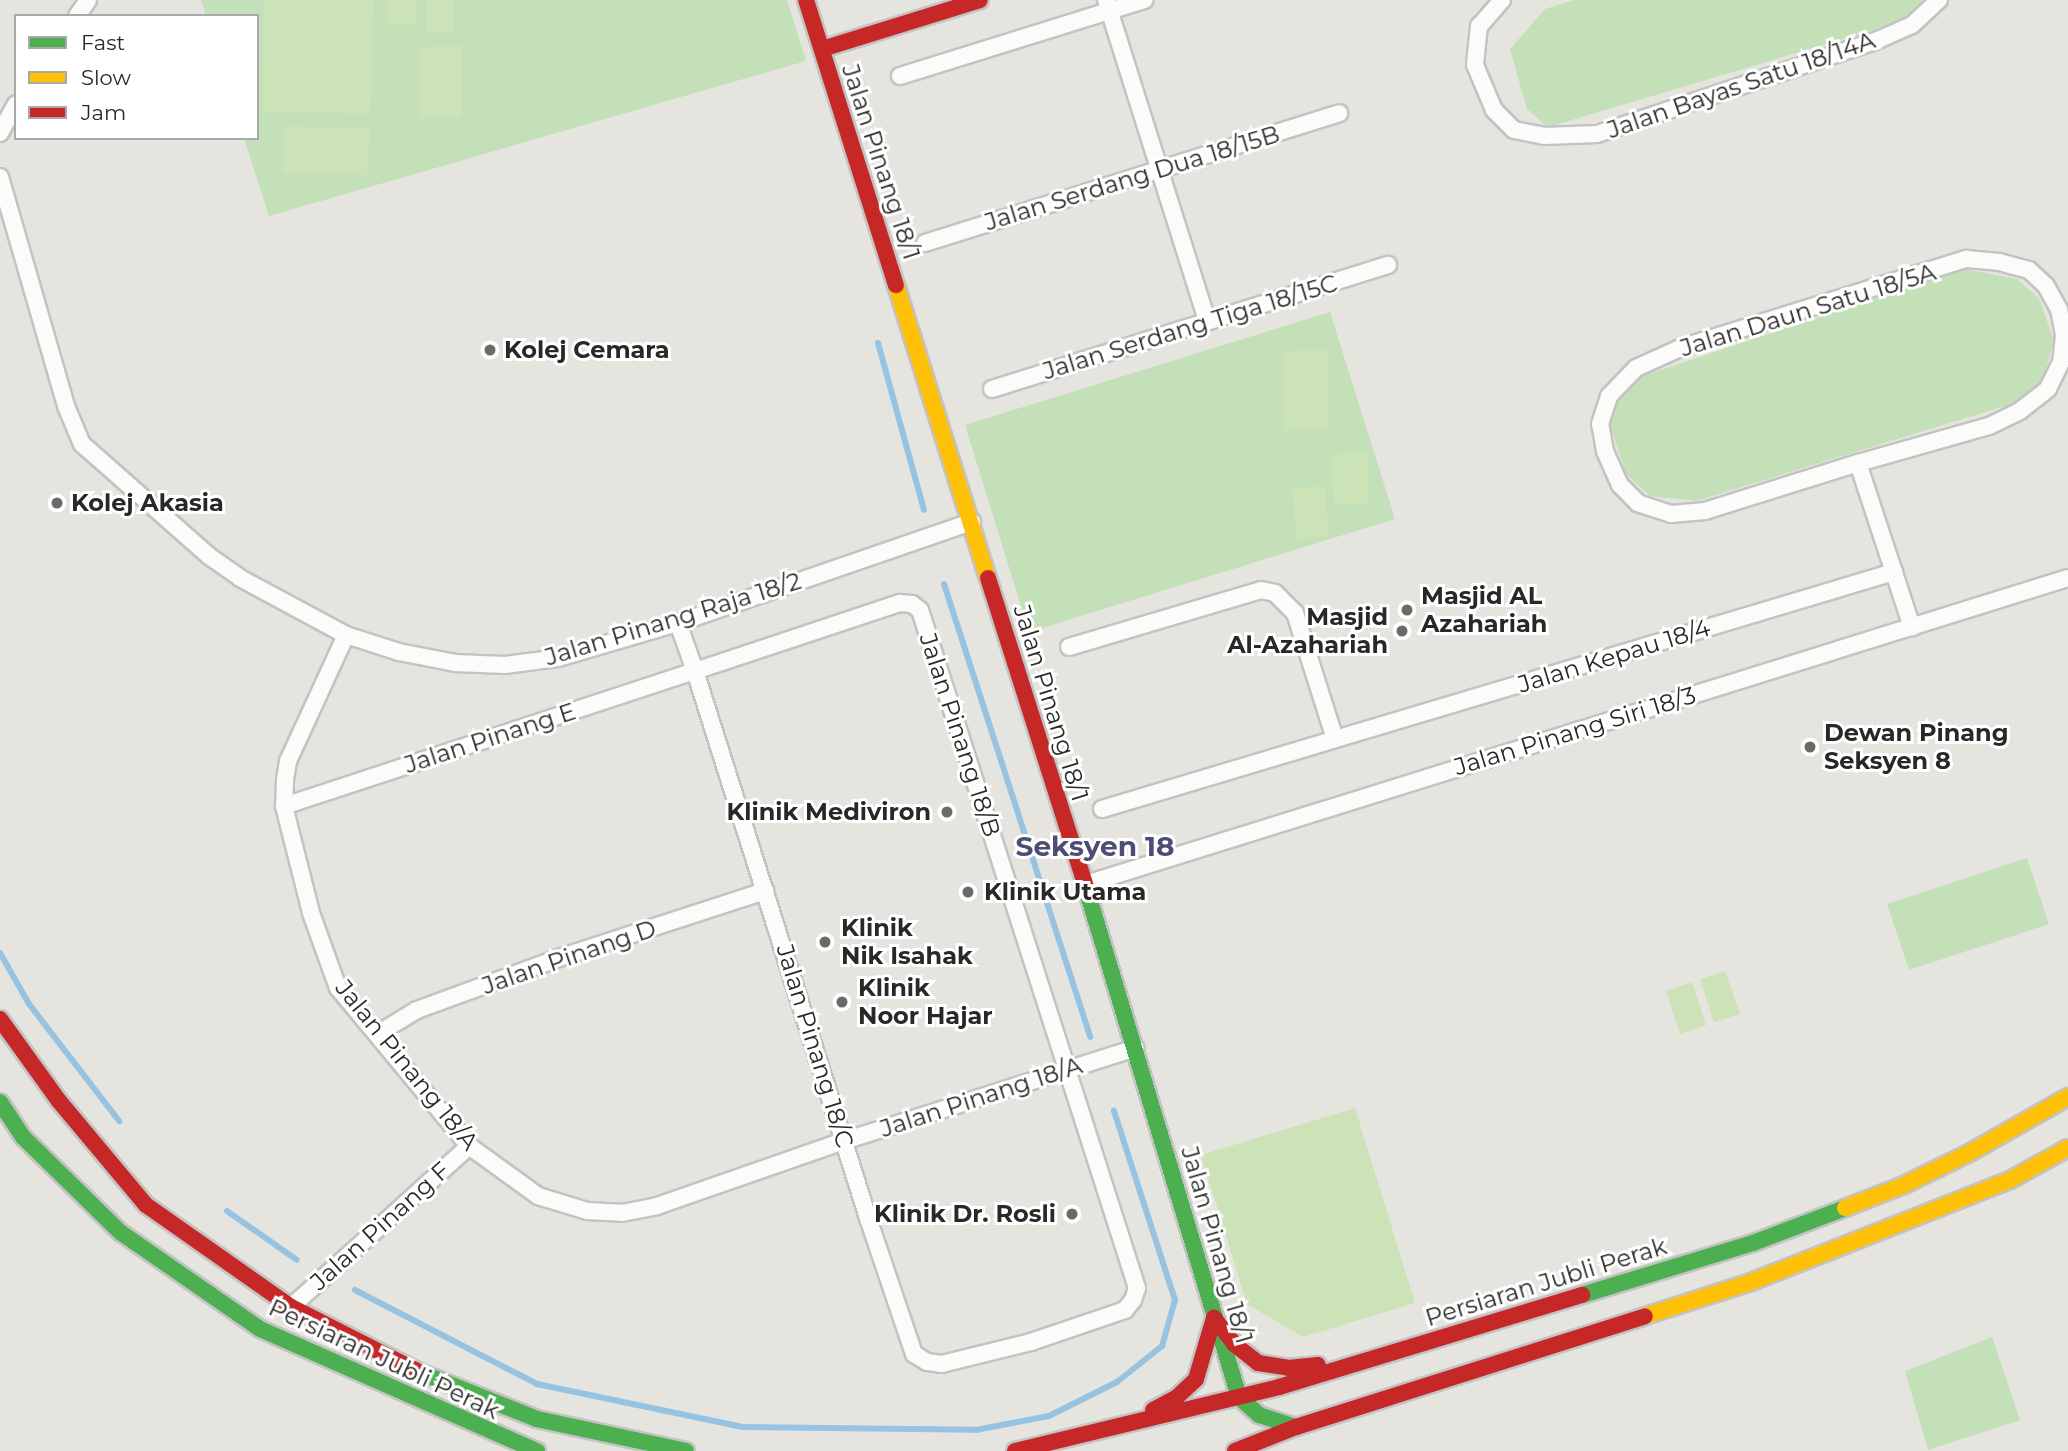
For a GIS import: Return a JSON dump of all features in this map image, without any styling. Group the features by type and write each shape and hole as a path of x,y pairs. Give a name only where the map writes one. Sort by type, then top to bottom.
{"main road":[{"name":"Jalan Pinang 18/1","path":"806,0 1136,1048 1239,1397"},
{"path":"821,49 980,0"},
{"name":"Persiaran Jubli Perak","path":"0,1019 58,1101 146,1205 291,1307 394,1362 537,1419 686,1451"},
{"name":"Persiaran Jubli Perak","path":"1015,1451 1108,1431 1239,1397 1753,1243 1903,1185 1972,1153 2068,1097"},
{"name":"Persiaran Jubli Perak","path":"0,1102 23,1137 120,1232 260,1329 520,1446 537,1451"},
{"path":"0,1134 23,1137"},
{"path":"1235,1451 1297,1427 1751,1282 2010,1180 2068,1147"},
{"path":"1214,1318 1249,1358 1268,1366 1288,1368 1365,1361"},
{"path":"1108,1431 1162,1406 1196,1379 1214,1318"},
{"path":"1239,1397 1259,1415 1297,1427"}],"street":[{"path":"900,76 1108,5 1144,0"},
{"name":"Jalan Bayas Satu 18/14A","path":"1503,0 1479,26 1475,65 1494,110 1514,130 1544,136 1597,134 1878,40 1912,25 1939,0"},
{"path":"1108,5 1208,321"},
{"path":"0,133 14,108"},
{"name":"Jalan Serdang Dua 18/15B","path":"925,243 1339,113"},
{"name":"Jalan Pinang Raja 18/2","path":"0,177 66,407 82,444 209,556 240,578 346,635 399,652 455,663 505,665 558,658 678,623 972,522"},
{"name":"Jalan Daun Satu 18/5A","path":"1966,259 1999,262 2028,270 2046,286 2059,309 2064,335 2061,362 2048,389 2020,411 1989,426 1858,463 1705,511 1671,514 1638,503 1620,485 1605,451 1600,424 1609,396 1636,368 1668,353 1966,259"},
{"name":"Jalan Serdang Tiga 18/15C","path":"992,389 1388,265"},
{"path":"1858,463 1912,627"},
{"name":"Jalan Kepau 18/4","path":"1102,808 1894,572"},
{"name":"Jalan Pinang Siri 18/3","path":"1083,885 2068,578"},
{"path":"1069,647 1261,590 1275,593 1295,613 1335,739"},
{"name":"Jalan Pinang 18/B","path":"695,671 900,603 912,604 920,610 1137,1288 1133,1300 1125,1310 1031,1342"},
{"name":"Jalan Pinang 18/C","path":"678,623 914,1354 927,1362 942,1364 1031,1342"},
{"name":"Jalan Pinang 18/A","path":"346,635 288,761 284,806 302,884 338,988 379,1033 469,1146 538,1196 587,1211 622,1213 657,1206 844,1141 1136,1048"},
{"name":"Jalan Pinang E","path":"284,806 695,671"},
{"name":"Jalan Pinang D","path":"379,1033 430,1006 559,958 765,891"},
{"name":"Jalan Pinang F","path":"291,1307 469,1146"}],"green space":[{"path":"201,0 787,0 806,61 269,216 245,140 259,140 259,14 205,14"},
{"path":"265,0 374,0 370,114 262,111"},
{"path":"388,0 416,0 415,25 387,24"},
{"path":"426,0 454,0 454,33 426,32"},
{"path":"1574,0 1923,0 1901,22 1548,127 1527,109 1510,49 1545,9"},
{"path":"462,46 462,117 419,118 419,47"},
{"path":"285,126 370,129 368,175 283,172"},
{"path":"1964,269 2017,279 2039,298 2054,341 2042,382 2018,402 1696,501 1650,496 1626,474 1610,425 1618,400 1640,377"},
{"path":"1330,312 1395,519 1029,632 965,425"},
{"path":"1329,350 1329,430 1284,430 1283,351"},
{"path":"1367,453 1369,504 1334,505 1332,454"},
{"path":"1325,486 1328,536 1296,539 1293,488"},
{"path":"2027,858 2049,924 1909,970 1887,904"},
{"path":"1725,971 1740,1014 1714,1022 1700,979"},
{"path":"1692,982 1706,1025 1680,1034 1666,991"},
{"path":"1355,1108 1415,1303 1303,1337 1247,1304 1201,1155"},
{"path":"1992,1337 2020,1420 1928,1450 1905,1371"}],"waterway":[{"path":"878,343 924,510"},
{"path":"944,584 1090,1037"},
{"path":"0,953 29,1004 119,1121"},
{"path":"355,1290 537,1384 742,1427 976,1430 1049,1416 1117,1382 1162,1346 1175,1300 1114,1111"},
{"path":"227,1211 297,1260"}],"traffic: fast":[{"path":"1087,891 1239,1397 1259,1415 1296,1427"},
{"path":"0,1102 23,1137 120,1232 260,1329 537,1451"},
{"path":"1582,1295 1753,1243 1845,1208"},
{"path":"419,1372 537,1419 686,1451"}],"traffic: slow":[{"path":"896,285 988,578"},
{"path":"1845,1208 1904,1185 1971,1152 2068,1097"},
{"path":"1645,1316 1751,1282 2010,1180 2068,1148"}],"traffic: jam":[{"path":"806,0 896,285"},
{"path":"822,49 980,0"},
{"path":"988,578 1087,891"},
{"path":"0,1019 59,1101 146,1205 291,1307 419,1372"},
{"path":"1015,1451 1279,1387 1582,1295"},
{"path":"1235,1451 1296,1427 1645,1316"},
{"path":"1214,1318 1234,1344 1258,1363 1288,1368 1318,1365"},
{"path":"1153,1410 1177,1397 1196,1379 1214,1318"}],"place":[{"name":"Kolej Cemara","path":"490,350"},
{"name":"Kolej Akasia","path":"57,503"},
{"name":"Masjid AL Azahariah","path":"1407,610"},
{"name":"Masjid Al-Azahariah","path":"1402,631"},
{"name":"Dewan Pinang Seksyen 8","path":"1810,747"},
{"name":"Klinik Mediviron","path":"947,812"},
{"name":"Klinik Utama","path":"968,892"},
{"name":"Klinik Nik Isahak","path":"825,942"},
{"name":"Klinik Noor Hajar","path":"842,1002"},
{"name":"Klinik Dr. Rosli","path":"1072,1214"}],"district":[{"name":"Seksyen 18","path":"1095,846"}]}
